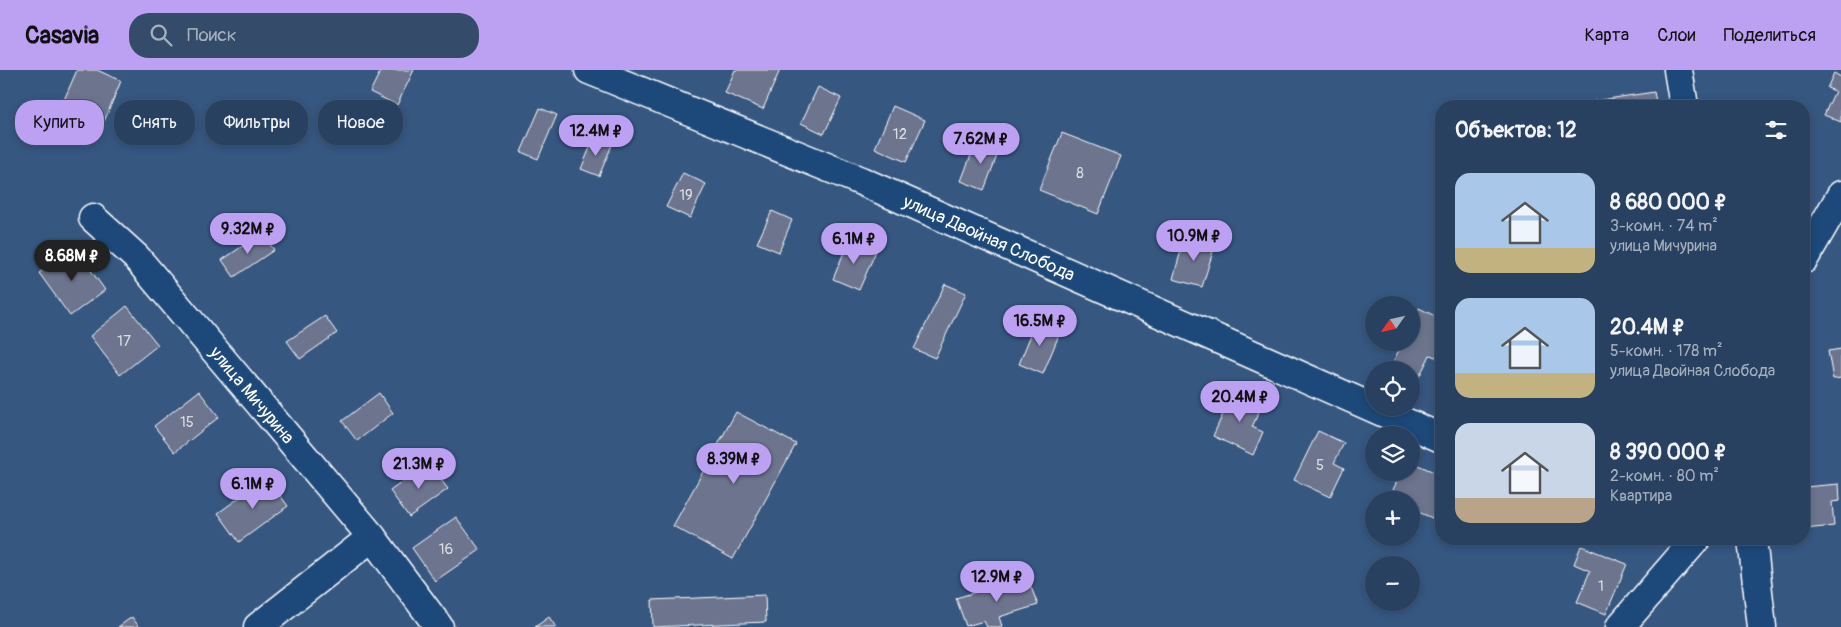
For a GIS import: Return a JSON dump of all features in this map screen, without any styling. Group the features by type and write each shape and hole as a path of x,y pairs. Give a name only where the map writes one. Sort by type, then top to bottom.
{"street":[{"name":"улица Двойная Слобода","path":"589,70 861,181 1435,435"},
{"path":"1678,70 1683,100"},
{"path":"1810,249 1841,195"},
{"name":"улица Мичурина","path":"94,218 136,257 372,537 439,627"},
{"path":"258,627 372,537"},
{"path":"1620,627 1691,545"},
{"path":"1753,545 1762,627"}],"building":[{"path":"77,70 97,70 121,81 104,122 104,100 64,100"},
{"path":"381,70 414,70 399,100 387,100 370,92"},
{"path":"735,70 780,70 763,109 725,93"},
{"path":"1834,73 1841,77 1841,122 1824,115 1835,91 1827,88"},
{"path":"818,87 841,98 824,134 801,123"},
{"path":"1654,92 1656,100 1601,100"},
{"path":"893,106 925,120 906,162 875,148"},
{"path":"540,108 557,115 538,159 521,152"},
{"path":"1062,133 1121,156 1098,214 1039,190"},
{"path":"594,138 612,145 599,176 581,169"},
{"path":"977,139 1000,148 984,190 961,181"},
{"path":"683,173 706,184 690,218 666,207"},
{"path":"772,211 792,220 779,252 757,243"},
{"path":"262,233 274,250 234,277 222,260"},
{"path":"1185,236 1215,245 1202,287 1173,279"},
{"path":"849,240 876,251 859,290 833,279"},
{"path":"74,247 105,290 70,316 39,273"},
{"path":"945,284 966,293 935,358 914,349"},
{"path":"127,306 158,345 120,375 90,336"},
{"path":"1420,308 1435,316 1435,357 1430,355 1420,375 1420,361 1394,361 1398,351 1420,351"},
{"path":"325,316 337,333 300,359 287,341"},
{"path":"1037,320 1061,330 1043,374 1019,364"},
{"path":"1841,349 1841,378 1833,379 1828,351"},
{"path":"1234,390 1263,403 1252,427 1263,432 1253,455 1213,436"},
{"path":"199,391 219,417 175,452 154,426"},
{"path":"379,393 393,413 357,441 342,421"},
{"path":"736,412 796,444 733,559 673,526"},
{"path":"1318,431 1344,443 1334,463 1344,468 1330,497 1294,480"},
{"path":"428,463 448,489 409,517 390,491"},
{"path":"1420,466 1435,472 1435,519 1420,513 1420,491 1393,491 1397,481 1420,481"},
{"path":"267,478 288,506 239,542 218,513"},
{"path":"1839,484 1840,501 1832,502 1834,526 1810,528 1810,486"},
{"path":"456,517 480,550 435,581 412,548"},
{"path":"1581,546 1627,564 1606,614 1577,602 1590,571 1574,564"},
{"path":"1027,577 1038,605 999,617 1002,626 987,627 984,621 966,626 956,598"},
{"path":"765,595 766,622 653,627 652,600"},
{"path":"132,617 139,627 118,627"},
{"path":"549,617 556,627 535,627"}]}
